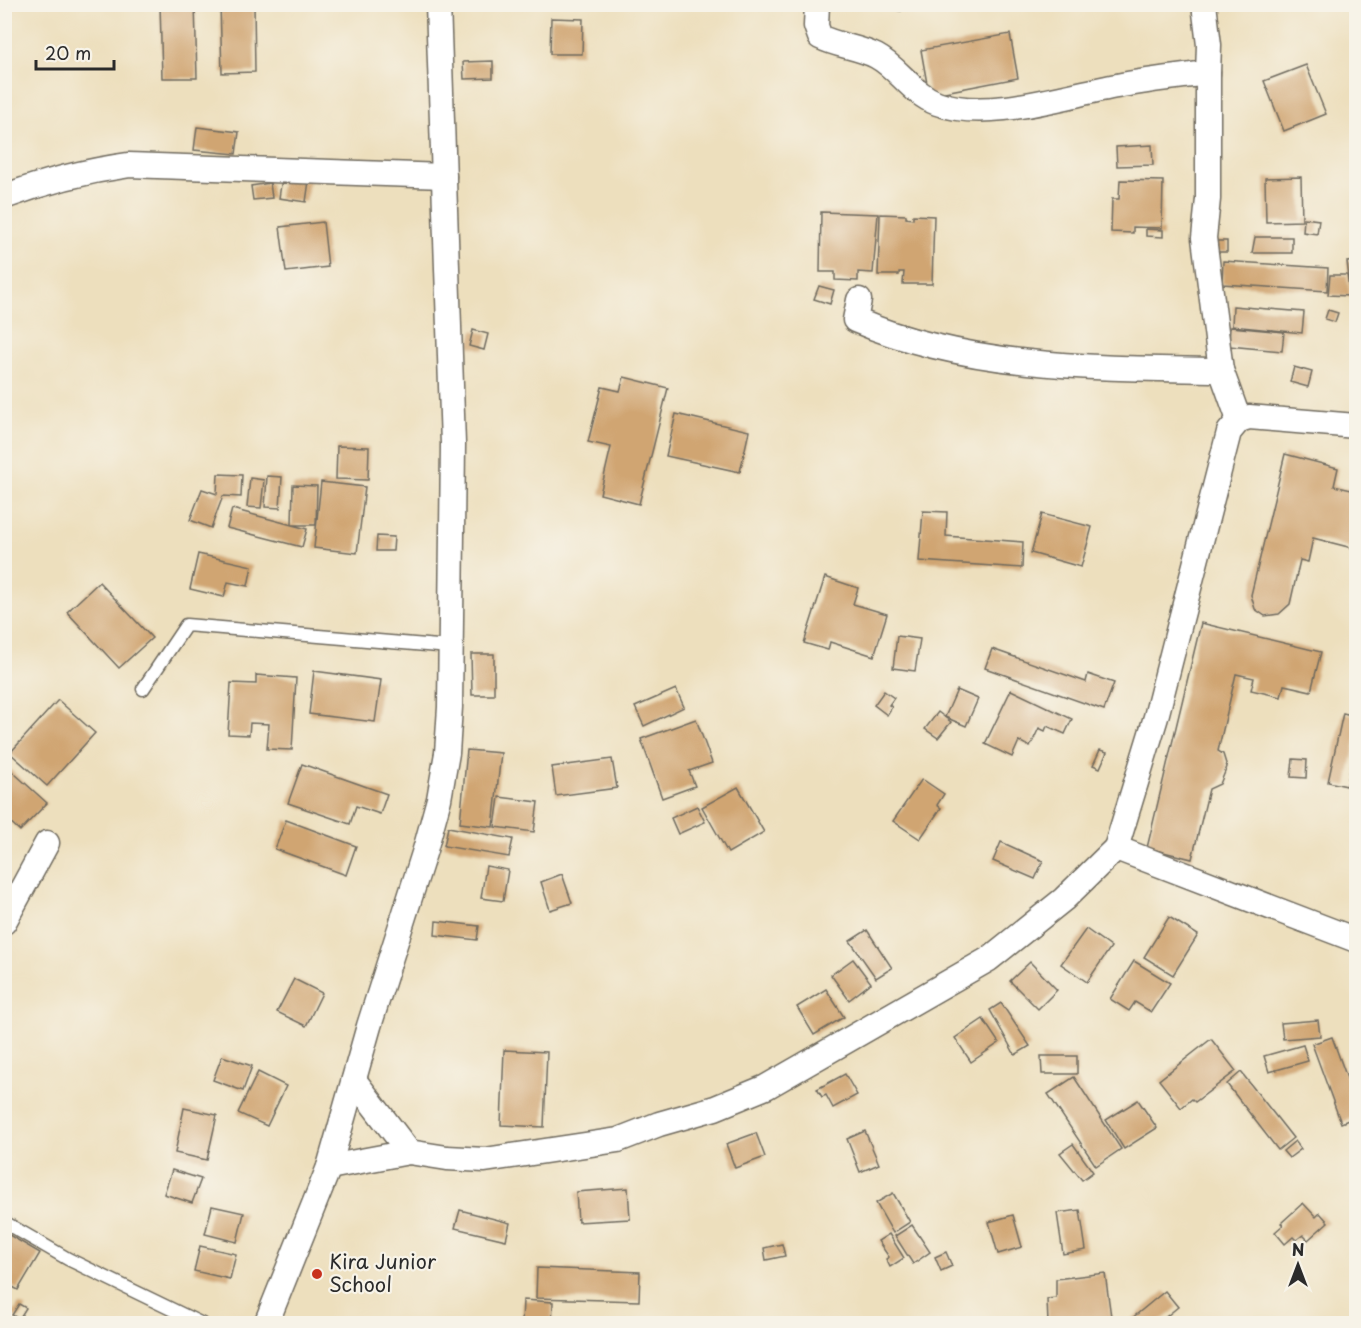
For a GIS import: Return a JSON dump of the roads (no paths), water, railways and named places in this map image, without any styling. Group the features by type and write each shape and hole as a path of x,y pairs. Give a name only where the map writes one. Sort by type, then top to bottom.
{"street":[{"path":"266,1323 329,1167 439,799 447,753 450,707 453,444 438,4"},
{"path":"817,4 816,26 820,37 878,57 918,94 949,105 980,110 1208,73"},
{"path":"1204,4 1209,45 1208,199 1204,238 1221,370 1239,420"},
{"path":"4,197 47,181 86,171 129,165 444,176"},
{"path":"859,300 855,320 951,352 1125,368 1221,370"},
{"path":"329,1167 409,1152 447,1158 485,1160 618,1140 659,1124 715,1108 766,1087 989,958 1064,899 1116,848 1156,717 1211,505 1224,442 1233,426 1239,420 1249,417 1269,417 1356,426"},
{"path":"4,922 47,843"},
{"path":"1116,848 1356,940"},
{"path":"354,1080 409,1152"}],"lane":[{"path":"143,689 186,625 450,647"},
{"path":"4,1222 68,1259 202,1323"}],"place":[{"name":"Kira Junior School","path":"317,1274"}]}
